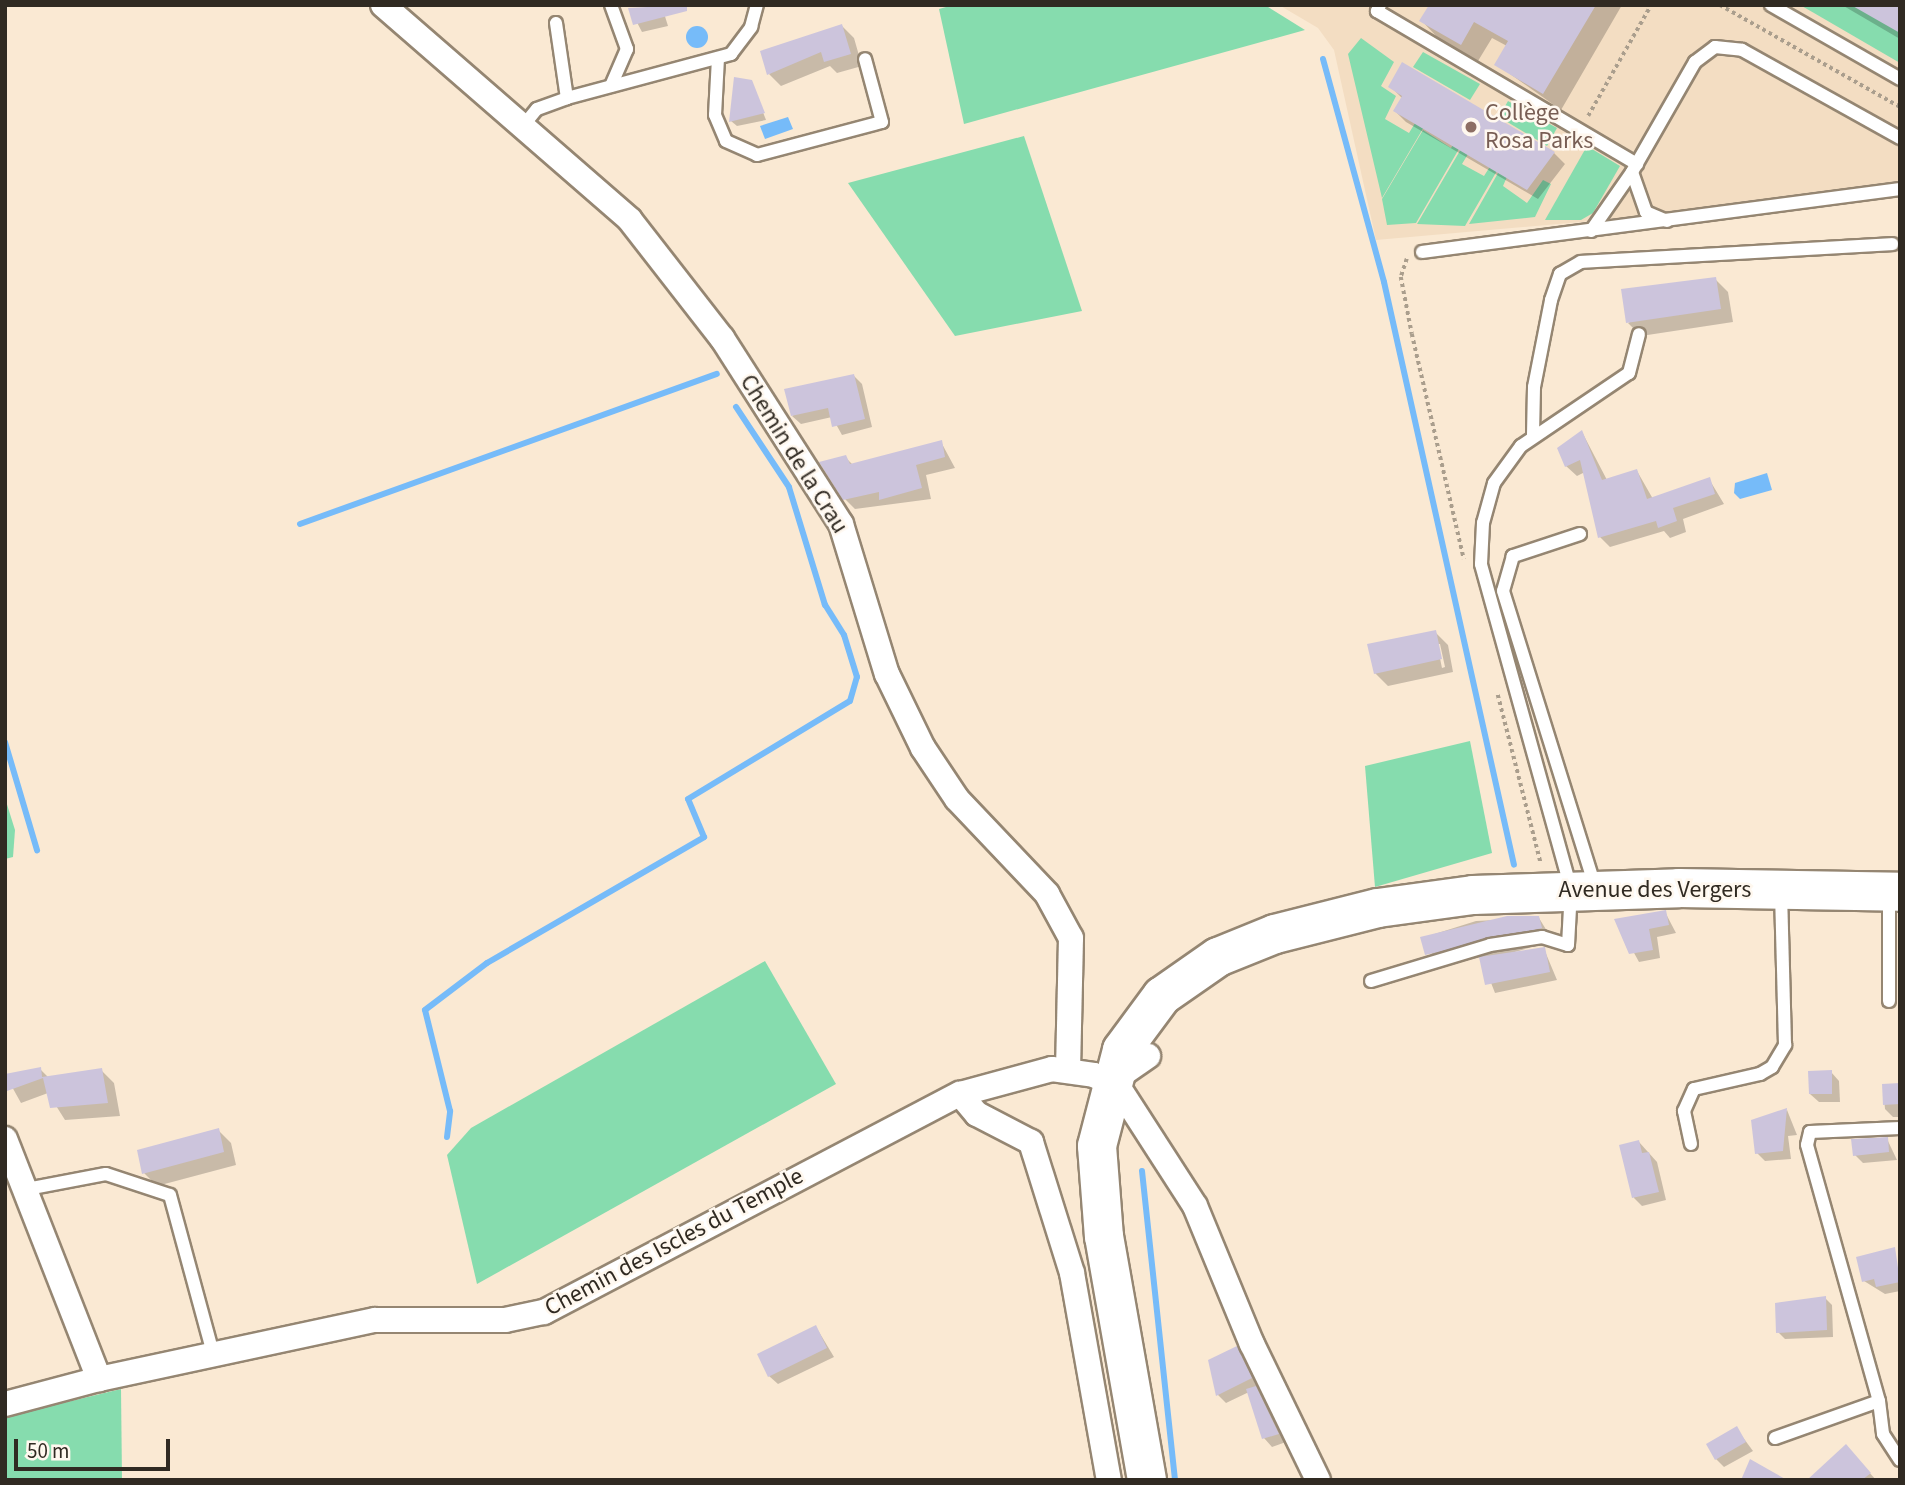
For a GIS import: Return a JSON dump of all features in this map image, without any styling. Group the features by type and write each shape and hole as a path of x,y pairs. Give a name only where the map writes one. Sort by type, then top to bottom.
{"main road":[{"name":"Avenue des Vergers","path":"1410,905 1583,889 1894,892"},
{"path":"1147,1480 1119,1335 1098,1172 1100,1121 1183,1008 1224,975 1279,947 1410,905"},
{"path":"1156,1480 1119,1181 1122,1050 1163,996 1218,957 1323,920 1410,905"}],"street":[{"name":"Chemin de la Crau","path":"383,5 630,219 680,276 841,524 887,674 923,748 957,799 1047,894 1071,938 1068,1069"},
{"name":"Chemin des Iscles du Temple","path":"5,1404 212,1350 375,1320 505,1320 544,1312 960,1094 1037,1071 1068,1069 1120,1092"},
{"path":"1120,1092 1195,1206 1252,1344 1318,1480"},
{"path":"960,1094 977,1114 1031,1142 1072,1273 1109,1480"},
{"path":"5,1139 27,1189 99,1379"}],"lane":[{"path":"611,5 627,49 611,86"},
{"path":"523,126 537,108 718,58 740,46 757,5"},
{"path":"1380,5 1377,11 1579,131 1634,168 1646,212 1667,221"},
{"path":"1771,5 1900,79"},
{"path":"556,23 567,98"},
{"path":"1591,231 1634,168 1695,62 1728,45 1900,138"},
{"path":"718,58 715,115 726,141 757,155 882,122 865,59"},
{"path":"1422,253 1900,189"},
{"path":"1533,435 1534,387 1551,300 1560,274 1581,262 1892,244"},
{"path":"1583,889 1481,564 1494,483 1533,435 1629,373 1639,334"},
{"path":"1371,981 1490,945 1542,937 1568,945 1583,889 1503,591 1513,556 1580,534"},
{"path":"1691,1144 1684,1111 1694,1088 1760,1074 1772,1067 1785,1045 1781,890"},
{"path":"1889,1001 1894,892"},
{"path":"1900,1128 1810,1132 1807,1145 1831,1249 1879,1401 1883,1434 1900,1460"},
{"path":"27,1189 106,1174 170,1195 212,1350"},
{"path":"1775,1438 1879,1401"}],"path":[{"path":"1579,131 1651,5"},
{"path":"1720,5 1900,107"}],"shaded area":[{"name":"Collège Rosa Parks","path":"1279,5 1900,5 1900,194 1376,240 1334,50 1318,28"}],"green space":[{"path":"953,5 1265,5 1305,30 964,124 939,9"},
{"path":"1800,5 1900,5 1900,63 1814,13"},
{"path":"1361,38 1394,62 1381,86 1396,96 1385,119 1409,133 1423,110 1431,115 1382,198 1348,54"},
{"path":"1423,52 1480,84 1470,100 1413,67"},
{"path":"1508,101 1557,128 1547,146 1499,117"},
{"path":"1423,130 1451,148 1461,132 1467,135 1416,223 1387,225 1382,199"},
{"path":"1024,136 1082,311 955,336 848,183"},
{"path":"1468,137 1476,141 1462,164 1484,176 1498,154 1505,157 1465,226 1417,224"},
{"path":"1587,146 1620,166 1593,213 1581,220 1545,220"},
{"path":"1506,159 1513,163 1503,186 1527,203 1543,180 1551,184 1535,217 1469,224"},
{"path":"1470,741 1492,853 1375,887 1365,766"},
{"path":"5,798 15,830 13,857 5,859"},
{"path":"765,961 836,1084 477,1284 447,1155 471,1128"},
{"path":"121,1389 122,1480 5,1480 5,1417"}],"water":[{"path":"697,26 705,29 708,37 705,45 697,48 689,45 686,37 689,29"},
{"path":"788,117 793,129 765,139 760,126"},
{"path":"1767,473 1772,490 1740,499 1734,493 1735,483"}],"building":[{"path":"687,5 687,11 633,25 628,8"},
{"path":"1429,5 1596,5 1543,94 1494,65 1508,41 1474,22 1461,45 1419,21"},
{"path":"1851,5 1900,5 1900,33"},
{"path":"842,24 851,54 824,62 821,52 767,75 760,51"},
{"path":"1402,62 1555,152 1527,190 1393,111 1402,96 1388,87"},
{"path":"734,77 752,80 765,113 729,122"},
{"path":"1716,277 1721,309 1626,323 1621,289"},
{"path":"854,374 865,419 832,427 828,408 791,416 784,389"},
{"path":"1582,430 1602,480 1637,469 1647,499 1710,477 1715,494 1673,508 1677,521 1658,528 1656,521 1598,538 1580,460 1565,467 1557,448"},
{"path":"942,440 945,457 916,465 922,488 879,500 879,492 843,500 819,462 846,455 850,464"},
{"path":"1436,630 1442,659 1374,674 1367,644"},
{"path":"1666,910 1669,925 1649,929 1653,950 1629,954 1614,919"},
{"path":"1507,916 1539,916 1542,928 1425,955 1420,937"},
{"path":"1545,947 1550,972 1485,985 1479,957"},
{"path":"41,1067 42,1077 102,1068 108,1103 50,1108 43,1078 7,1091 5,1074"},
{"path":"1832,1070 1832,1094 1809,1094 1808,1071"},
{"path":"1900,1083 1900,1104 1883,1105 1882,1084"},
{"path":"1787,1108 1783,1151 1755,1154 1751,1120"},
{"path":"219,1128 224,1152 142,1174 137,1150"},
{"path":"1888,1137 1889,1152 1853,1156 1851,1139"},
{"path":"1639,1140 1642,1153 1649,1152 1659,1192 1632,1198 1619,1145"},
{"path":"1895,1247 1900,1282 1876,1287 1874,1279 1862,1282 1856,1257"},
{"path":"1826,1296 1827,1330 1776,1333 1775,1303"},
{"path":"816,1325 827,1348 768,1377 757,1354"},
{"path":"1237,1346 1252,1378 1216,1396 1208,1360"},
{"path":"1256,1386 1279,1434 1262,1439 1246,1389"},
{"path":"1737,1426 1746,1442 1715,1460 1706,1444"},
{"path":"1846,1444 1871,1473 1862,1480 1807,1480"},
{"path":"1750,1459 1787,1480 1741,1480"}],"waterway":[{"path":"1323,59 1384,282 1514,865"},
{"path":"300,524 717,374"},
{"path":"447,1137 450,1111 425,1010 487,963 704,837 688,799 850,701 857,677 844,635 825,605 789,487 736,407"},
{"path":"5,742 37,850"},
{"path":"1142,1171 1175,1480"}],"place":[{"name":"Collège Rosa Parks","path":"1471,127"}]}
